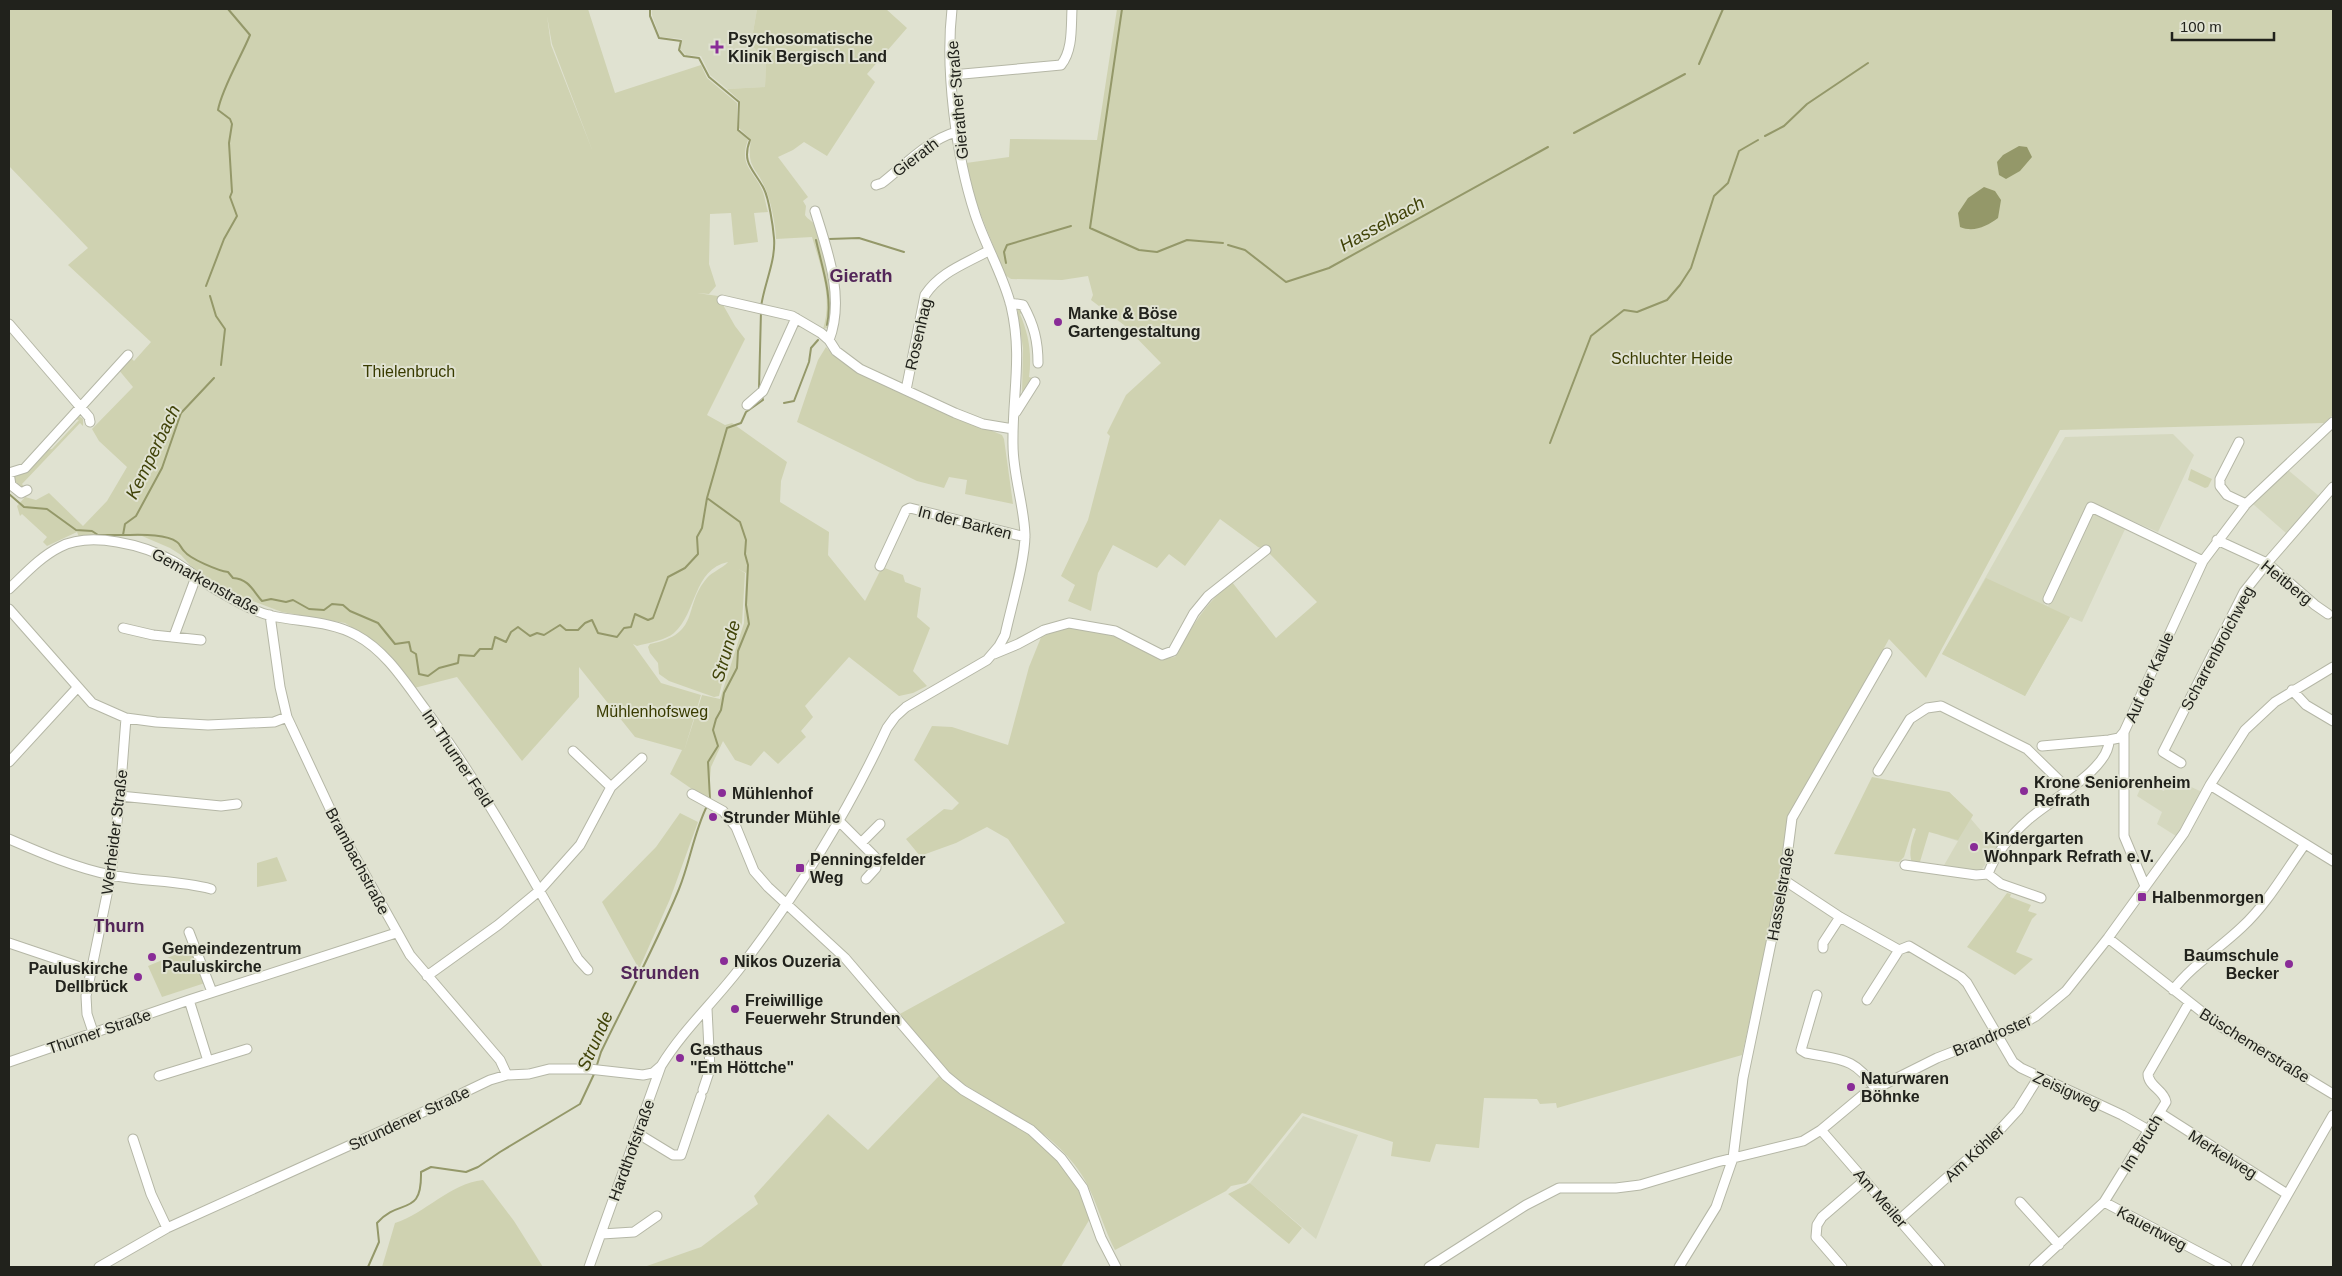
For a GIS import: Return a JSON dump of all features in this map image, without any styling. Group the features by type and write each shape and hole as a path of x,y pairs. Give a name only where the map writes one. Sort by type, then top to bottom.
{"street":[{"name":"Gierather Straße","path":"661,1066 683,1034 707,1009 740,968 786,903 840,822 887,728 895,717 906,707 987,660 994,654 1005,635 1025,537 1024,516 1012,447 1018,362 1016,332 1010,303 988,251 971,200 956,132 952,75 952,9"},
{"path":"952,75 1061,65 1066,58 1069,47 1072,9"},
{"name":"Gierath","path":"876,185 882,183 932,144 946,135 956,132"},
{"path":"815,211 835,288 837,312 830,340"},
{"name":"Rosenhag","path":"906,390 925,295 933,283 941,276 988,251"},
{"path":"722,300 796,318 830,340 836,351 860,369 983,424 1013,429"},
{"path":"1010,303 1023,306 1033,322 1038,339 1038,363"},
{"path":"746,404 761,393 796,318"},
{"path":"9,324 89,417 90,422"},
{"path":"27,490 21,493 11,485 9,473 25,468 128,355"},
{"name":"Gierather Straße","path":"1014,414 1035,382"},
{"name":"Auf der Kaule","path":"2145,886 2124,836 2124,732 2203,560 2246,504 2332,423"},
{"path":"2238,442 2220,479 2220,486 2227,495 2246,504"},
{"name":"Scharrenbroichweg","path":"2181,763 2163,752 2244,592 2333,487"},
{"path":"2048,599 2091,507 2203,560"},
{"name":"In der Barken","path":"880,566 906,510 910,508 1025,537"},
{"name":"Heitberg","path":"2217,540 2267,563 2315,606 2328,614"},
{"name":"Gemarkenstraße","path":"9,589 29,569 64,545 80,542 116,542 138,546 160,554 240,603 270,615"},
{"path":"994,654 1044,630 1069,623 1115,631 1162,655 1168,654 1173,651 1194,614 1208,596 1266,550"},
{"path":"174,636 196,577"},
{"path":"9,609 77,688 92,702 126,718 208,725 274,722 288,717"},
{"name":"Brambachstraße","path":"270,615 280,687 288,717 339,828 396,933 427,976 500,1060 507,1075"},
{"name":"Im Thurner Feld","path":"270,615 336,626 356,635 375,648 392,665 469,772 578,959 588,970"},
{"path":"123,628 153,635 201,640"},
{"name":"Hasselstraße","path":"1680,1267 1716,1207 1733,1158 1743,1078 1784,880 1792,818 1887,652"},
{"path":"2145,886 2184,833 2210,785 2245,730 2260,714 2292,690 2333,667"},
{"path":"9,762 77,688"},
{"path":"2292,690 2306,705 2333,721"},
{"path":"1878,771 1910,718 1927,708 1941,706 2027,749 2068,789"},
{"name":"Werheider Straße","path":"93,1032 87,1014 86,996 111,875 126,718"},
{"path":"2042,746 2109,740 2119,738 2124,732"},
{"path":"1988,874 1995,859 2016,831 2096,766 2107,752 2109,740"},
{"path":"573,751 611,787"},
{"path":"427,976 498,925 539,891 580,846 611,787 642,758"},
{"path":"2210,785 2333,861"},
{"path":"692,794 724,811 736,828 754,871 768,887 845,958 946,1076 963,1090 1031,1130 1061,1158 1083,1188 1096,1219 1101,1238 1116,1267"},
{"path":"120,796 221,806 237,804"},
{"path":"840,822 875,857 876,868 866,879"},
{"path":"861,843 880,824"},
{"path":"9,839 43,854 111,875 194,884 211,889"},
{"path":"2173,990 2185,974 2217,949 2254,915 2305,844"},
{"path":"1905,866 1976,875 1988,874 2001,884 2041,898"},
{"path":"1784,880 1840,917 1899,950 1867,1000"},
{"name":"Brandroster","path":"1429,1267 1522,1207 1559,1188 1576,1186 1616,1188 1640,1184 1803,1141 1821,1130 1853,1102 1875,1088 1937,1058 2019,1026 2051,1006 2070,986 2108,938 2145,886"},
{"path":"1824,948 1823,943 1840,917"},
{"path":"189,932 212,992"},
{"name":"Thurner Straße","path":"9,1062 212,992 396,933"},
{"name":"Büschemerstraße","path":"2108,938 2220,1026 2333,1094"},
{"path":"9,943 92,971"},
{"name":"Zeisigweg","path":"1899,950 1909,946 1968,983 2013,1062 2038,1078 2122,1115 2150,1131"},
{"path":"1817,996 1813,1015 1801,1050 1806,1053 1852,1063 1860,1069 1875,1088"},
{"path":"189,1000 208,1061"},
{"name":"Im Bruch","path":"2034,1267 2104,1202 2160,1114 2166,1098 2150,1082 2148,1074 2189,1003"},
{"path":"637,1133 673,1155 681,1155 710,1070 707,1009"},
{"path":"159,1076 247,1049"},
{"name":"Strundener Straße","path":"98,1267 167,1228 420,1114 486,1082 507,1075 529,1074 549,1069 594,1070 643,1075 653,1072 661,1066"},
{"name":"Hardthofstraße","path":"589,1267 661,1066"},
{"name":"Am Köhler","path":"1900,1219 1996,1134 2018,1110 2038,1078"},
{"name":"Merkelweg","path":"2160,1114 2287,1194"},
{"path":"2246,1267 2287,1194 2304,1170 2307,1158 2333,1115"},
{"name":"Am Meiler","path":"1821,1130 1900,1219 1936,1266"},
{"path":"132,1139 151,1194 167,1228"},
{"path":"1842,1267 1816,1237 1817,1225 1822,1217 1865,1180"},
{"path":"2020,1202 2059,1245"},
{"name":"Kauertweg","path":"2104,1202 2226,1267"},
{"path":"602,1234 634,1232 657,1216"}],"shaded area":[{"name":"Psychosomatische Klinik Bergisch Land","path":"652,9 757,9 751,44 766,63 765,87 727,89 710,75 701,56 686,55 680,49 682,39 660,37 652,15"},
{"path":"2019,146 2027,147 2032,157 2020,171 2006,179 1999,175 1997,162 2003,155"},
{"path":"1984,187 1995,191 2001,200 1998,218 1980,228 1965,229 1960,227 1958,213 1968,198"},
{"path":"2173,434 2194,455 2158,532 2090,503 2044,604 2048,606 2091,515 2095,514 2126,527 2082,622 2070,617 2025,696 1942,654 2065,437"},
{"path":"2288,470 2319,496 2286,533 2253,504"},
{"path":"2170,777 2202,792 2176,836 2157,824 2162,812 2137,796 2143,782 2164,791"},
{"path":"1949,792 1973,815 1971,819 1983,833 2003,839 1980,872 1943,867 1958,841 1939,835"},
{"path":"1303,1116 1358,1135 1316,1239 1250,1183"}],"green space":[{"name":"Thielenbruch","path":"9,9 588,9 615,93 701,65 707,78 737,103 737,130 748,140 745,149 746,162 760,185 768,212 754,213 758,242 734,245 731,213 710,214 709,264 716,286 709,294 697,293 718,296 735,326 745,339 707,415 725,425 732,423 787,462 781,481 780,502 829,532 828,555 865,601 882,567 903,575 905,582 921,588 917,617 930,628 913,671 927,686 913,693 899,696 849,657 805,706 813,717 801,731 806,737 778,764 764,751 751,766 735,760 723,741 711,767 708,800 670,774 682,750 635,737 579,667 579,697 522,761 457,677 414,688 378,644 345,623 282,612 237,595 196,572 181,555 170,548 142,536 79,537 77,532 47,546 43,542 47,537 22,514 20,516 17,506 25,497 36,500 49,493 83,526 107,501 127,467 99,441 92,429 133,387 118,369 130,357 134,361 151,342 68,265 88,248 9,166","holes":["547,16 552,44 593,152 551,45","728,562 707,578 695,599 689,618 677,634 650,644 648,647 658,663 659,674 669,681 714,697 719,696 725,671 742,623 745,573 738,569 746,573 744,623 720,699 702,695 684,751 701,695 661,683 633,644 637,646 666,638 674,633 687,614 696,593 708,573 717,566"]},
{"path":"757,9 886,9 907,28 867,74 875,82 827,156 804,142 778,157 808,197 803,201 806,206 805,215 816,226 823,246 832,306 830,327 823,329 827,306 825,283 812,237 776,239 768,195 763,182 751,162 751,140 739,128 740,101 727,89 765,87 766,63 751,44"},
{"name":"Schluchter Heide","path":"1117,9 2333,9 2333,415 2324,423 2060,430 1926,678 1889,639 1806,791 1790,816 1779,889 1742,1055 1557,1108 1556,1103 1540,1104 1537,1099 1484,1098 1479,1148 1436,1144 1430,1162 1391,1156 1393,1142 1302,1113 1246,1183 1231,1186 1226,1191 1115,1250 1087,1184 1061,1149 1032,1126 946,1071 931,1056 898,1015 1065,923 1008,839 987,827 956,843 920,856 906,839 944,809 952,810 959,803 914,760 932,726 952,727 1008,745 1029,667 1042,635 1068,626 1113,635 1161,659 1175,657 1199,616 1213,599 1232,582 1276,638 1317,602 1266,550 1258,547 1220,519 1185,566 1169,554 1157,568 1113,545 1098,573 1091,611 1068,601 1075,585 1061,576 1088,520 1110,436 1107,433 1126,395 1161,363 1124,325 1091,300 1093,295 1088,276 1062,280 1011,279 1005,275 977,205 966,163 1009,157 1010,139 1097,140"},
{"path":"1019,307 1024,311 1020,314 1028,337 1030,352 1029,377 1032,378 1022,395 1023,348 1017,308"},
{"path":"826,347 844,363 858,372 910,397 1002,435 1013,504 965,494 967,480 949,477 944,488 917,481 797,422 818,360"},
{"path":"79,416 83,419 83,426 80,423 22,484 25,488 19,489 13,479 14,476 29,471 46,453 46,450 52,449 79,420 75,419"},
{"path":"2191,469 2212,479 2208,487 2205,488 2188,480"},
{"path":"1986,578 2070,617 2025,696 1942,654"},
{"path":"1872,777 1949,792 1973,815 1958,840 1929,832 1919,865 1912,863 1910,854 1916,829 1913,828 1904,857 1899,862 1834,854"},
{"path":"680,813 698,822 670,899 639,969 602,902 656,847"},
{"path":"277,857 287,881 257,887 257,863"},
{"path":"2007,893 2011,894 2010,897 2031,905 2028,911 2037,914 2032,919 2016,952 2033,959 2015,975 1967,947"},
{"path":"191,948 205,983 162,997 148,966"},
{"path":"939,1076 1033,1137 1052,1153 1068,1173 1091,1217 1061,1267 644,1267 701,1247 758,1204 754,1196 828,1114 868,1150"},
{"path":"483,1180 514,1221 543,1267 382,1267 395,1223 417,1213 459,1187"},
{"path":"1250,1183 1302,1228 1289,1244 1228,1194"}],"waterway":[{"name":"Kemperbach","path":"206,286 224,239 237,216 230,197 232,192 229,143 232,124 230,119 218,110 228,82 250,35 228,9"},
{"name":"Strunde","path":"650,9 650,16 659,38 681,41 679,50 684,56 699,58 709,77 739,102 738,130 750,140 747,155 748,161 766,193 773,233 772,264 761,307"},
{"path":"1122,9 1090,228 1139,250 1157,252 1187,240 1223,243"},
{"name":"Hasselbach","path":"1699,64 1723,9"},
{"path":"1765,136 1784,126 1807,104 1868,63"},
{"name":"Hasselbach","path":"1574,133 1685,74"},
{"path":"1550,443 1591,336 1624,310 1637,312 1667,300 1680,285 1691,268 1714,196 1728,183 1739,151 1758,140"},
{"name":"Hasselbach","path":"1228,245 1245,250 1286,282 1329,268 1548,147"},
{"name":"Hasselbach","path":"1006,263 1004,252 1007,245 1071,226"},
{"name":"Hasselbach","path":"829,239 859,238 904,252"},
{"name":"Hasselbach","path":"816,240 828,293 827,325"},
{"name":"Kemperbach","path":"210,296 216,316 225,329 221,365"},
{"name":"Strunde","path":"759,389 761,311"},
{"name":"Hasselbach","path":"784,403 794,401 809,362 811,348 818,340"},
{"name":"Kemperbach","path":"9,494 24,507 47,509 76,530 92,531 98,535 123,535 125,524 136,516 162,468 181,413 214,378"},
{"name":"Strunde","path":"710,799 708,762 718,746 713,730 721,710 724,693 737,668 738,651 749,624 746,605 748,565 745,554 746,540 740,522 707,498 727,428 741,423 746,412 763,400 762,396"},
{"path":"123,535 151,535 172,539 192,558 228,572 233,578 247,583 262,601 271,599 286,602 293,600 309,609 324,610 332,604 343,605 350,611 378,623 395,644 409,642 411,651 416,654 419,674 428,676 439,668 458,663 459,655 474,656 480,649 492,649 495,637 506,642 511,632 518,627 530,636 537,633 544,635 560,625 566,630 578,630 585,623 592,620 598,633 617,637 624,628 631,627 635,614 648,620 653,618 668,577 685,568 698,554 697,537 702,528 707,498"},
{"name":"Strunde","path":"596,1068 601,1052 651,951 679,889 707,806"},
{"name":"Strunde","path":"368,1267 379,1242 377,1223 386,1215 414,1201 418,1196 421,1172 431,1167 466,1172 478,1167 580,1104 595,1072"}],"place":[{"name":"Psychosomatische Klinik Bergisch Land","path":"717,47"},
{"name":"Manke & Böse Gartengestaltung","path":"1058,322"},
{"name":"Krone Seniorenheim Refrath","path":"2024,791"},
{"name":"Mühlenhof","path":"722,793"},
{"name":"Strunder Mühle","path":"713,817"},
{"name":"Kindergarten Wohnpark Refrath e.V.","path":"1974,847"},
{"name":"Penningsfelder Weg","path":"800,868"},
{"name":"Halbenmorgen","path":"2142,897"},
{"name":"Gemeindezentrum Pauluskirche","path":"152,957"},
{"name":"Nikos Ouzeria","path":"724,961"},
{"name":"Baumschule Becker","path":"2289,964"},
{"name":"Pauluskirche Dellbrück","path":"138,977"},
{"name":"Freiwillige Feuerwehr Strunden","path":"735,1009"},
{"name":"Gasthaus \"Em Höttche\"","path":"680,1058"},
{"name":"Naturwaren Böhnke","path":"1851,1087"}],"district":[{"name":"Gierath","path":"861,276"},
{"name":"Thurn","path":"119,926"},
{"name":"Strunden","path":"660,973"}],"park label":[{"name":"Mühlenhofsweg","path":"652,711"}]}
